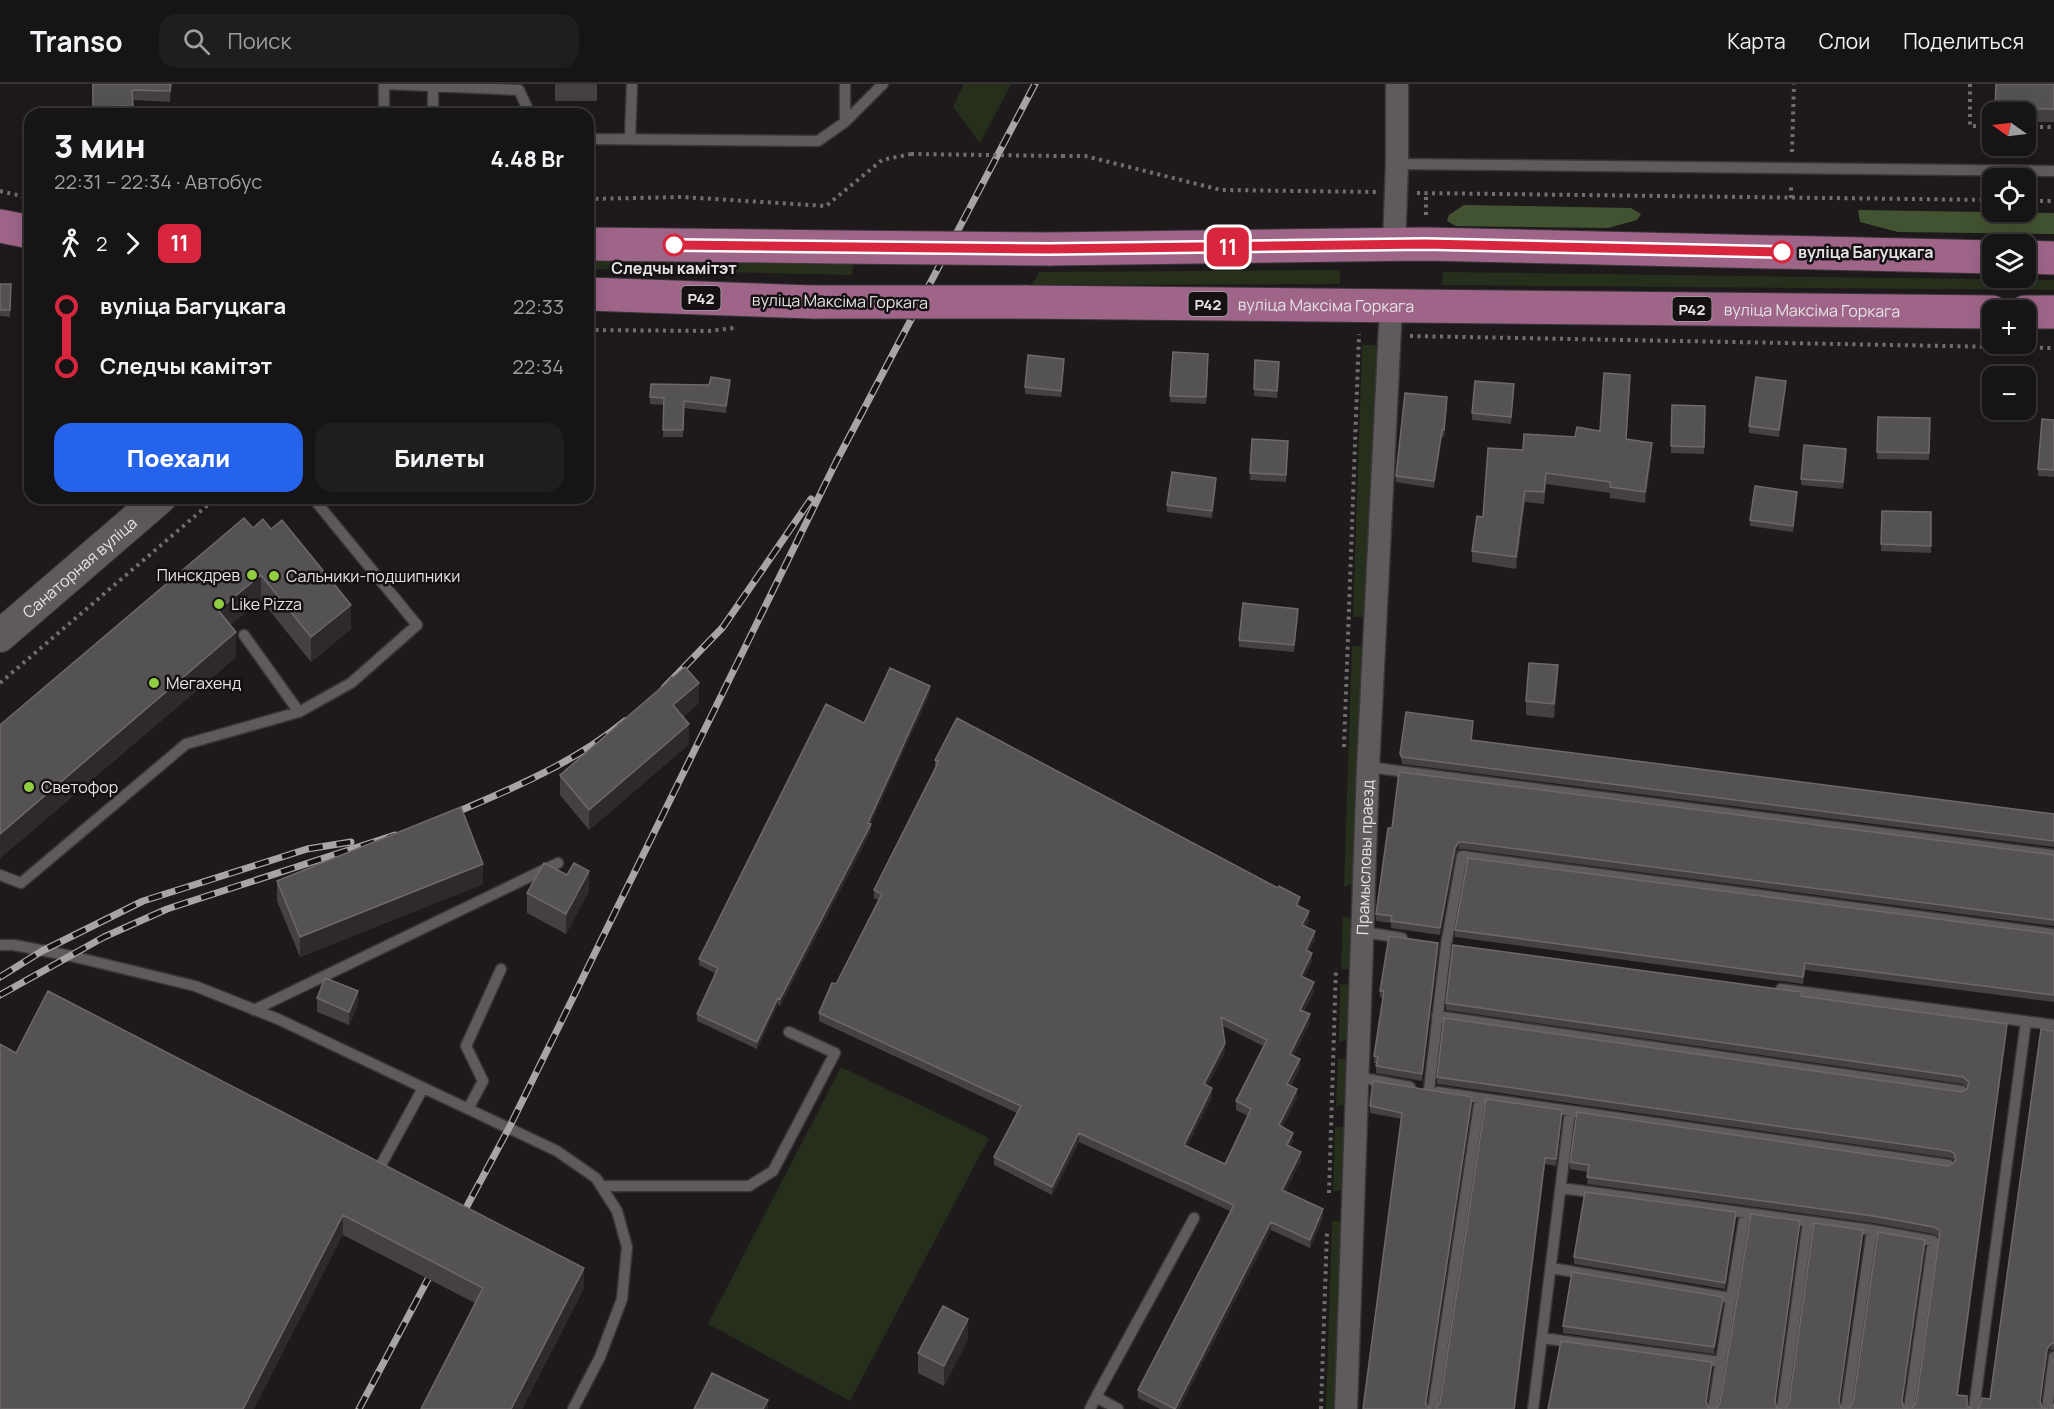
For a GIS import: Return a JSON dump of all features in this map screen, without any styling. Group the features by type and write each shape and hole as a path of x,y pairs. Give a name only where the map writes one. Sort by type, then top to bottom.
{"main road":[{"path":"0,210 24,214"},
{"path":"0,226 24,231"},
{"path":"594,244 1049,249 1394,244 1982,257"},
{"path":"2036,257 2054,258"},
{"name":"вуліца Максіма Горкага","path":"594,294 814,302 1982,312"},
{"path":"2036,312 2054,312"}],"street":[{"path":"1394,244 1397,84"},
{"name":"Прамысловы праезд","path":"1346,1409 1368,767 1391,307"},
{"name":"Санаторная вуліца","path":"0,636 153,504"}],"lane":[{"path":"384,108 386,84 520,87 528,108"},
{"path":"630,139 632,84"},
{"path":"845,84 845,122"},
{"path":"594,139 818,141 845,122 884,84"},
{"path":"433,108 434,85"},
{"path":"1397,164 2054,171"},
{"path":"0,875 21,883 186,744 299,712 351,683 417,625 318,504"},
{"path":"244,635 299,712"},
{"path":"1368,767 2054,855"},
{"path":"1429,1090 1446,945 1462,856 2054,934"},
{"path":"254,1010 558,863"},
{"path":"1363,932 1410,939"},
{"path":"1434,943 1457,946"},
{"path":"0,945 14,945 71,956 195,986 278,1019 557,1151 596,1178 617,1211 627,1247 622,1299 600,1357 573,1409"},
{"path":"468,1109 483,1081 466,1046 501,969"},
{"path":"1765,987 2054,1025"},
{"path":"1437,1016 1962,1091"},
{"path":"1974,1409 2026,1021"},
{"path":"601,1186 749,1186 773,1171 835,1053 789,1032"},
{"path":"1358,1077 1480,1098 1949,1165"},
{"path":"381,1165 423,1088"},
{"path":"1433,1409 1480,1098"},
{"path":"1533,1409 1570,1111"},
{"path":"1561,1188 1872,1230 1933,1241 1909,1409"},
{"path":"1713,1409 1745,1213"},
{"path":"1090,1409 1194,1218"},
{"path":"1782,1409 1808,1222"},
{"path":"1846,1409 1872,1230"},
{"path":"1551,1268 1731,1298"},
{"path":"1542,1338 1721,1362"},
{"path":"2047,1409 2054,1357"},
{"path":"1096,1397 1118,1409"}],"path":[{"path":"1791,198 1794,84"},
{"path":"1970,84 1970,126 1982,126"},
{"path":"2036,127 2054,127"},
{"path":"594,199 682,198 826,206 882,160 910,154 1085,156 1221,190 1982,200"},
{"path":"0,191 24,197"},
{"path":"1426,194 1426,215"},
{"path":"2036,201 2054,201"},
{"path":"594,330 709,331 738,328"},
{"path":"1344,747 1359,334"},
{"path":"1424,337 2054,348"},
{"path":"0,683 209,504"},
{"path":"1329,1193 1337,960"},
{"path":"1321,1409 1328,1230"}],"green space":[{"path":"964,84 1011,84 980,143 953,107"},
{"path":"1464,205 1631,208 1641,214 1637,220 1608,228 1456,226 1447,221 1449,215"},
{"path":"1858,210 1982,212 1982,222 2036,222 2036,213 2054,213 2054,234 1898,232 1860,222"},
{"path":"594,257 854,264 851,275 594,269"},
{"path":"1340,270 1340,284 1032,285 1039,272"},
{"path":"1443,272 1982,279 1982,288 2036,288 2036,280 2054,280 2054,290 1442,285"},
{"path":"1362,345 1377,345 1367,617 1353,617"},
{"path":"1366,645 1357,876 1352,884 1344,887 1352,646"},
{"path":"1343,916 1355,919 1353,964 1349,969 1341,969"},
{"path":"1340,984 1353,985 1351,1035 1339,1042"},
{"path":"1338,1059 1345,1059 1350,1064 1348,1099 1344,1104 1336,1107"},
{"path":"841,1067 989,1138 850,1401 708,1324"},
{"path":"1335,1127 1343,1127 1347,1133 1345,1186 1341,1190 1333,1191"},
{"path":"1332,1221 1338,1221 1344,1226 1337,1409 1326,1409"}],"building":[{"path":"93,84 171,84 170,91 132,90 133,106 93,107"},
{"path":"1996,84 2054,84 2054,109 2036,109 2036,102 1995,102"},
{"path":"0,284 11,284 10,310 0,310"},
{"path":"1173,352 1208,354 1206,397 1170,396"},
{"path":"1028,355 1064,359 1061,391 1025,387"},
{"path":"1255,360 1279,362 1277,391 1254,389"},
{"path":"1604,373 1630,375 1626,439 1652,443 1645,492 1610,487 1610,482 1546,473 1544,492 1525,491 1516,557 1472,551 1477,516 1483,517 1488,448 1523,450 1524,434 1575,437 1577,427 1600,431"},
{"path":"711,377 730,380 726,406 684,401 683,430 663,430 664,398 650,397 651,384 709,385"},
{"path":"1756,377 1786,381 1779,430 1749,426"},
{"path":"1475,381 1514,384 1511,417 1472,413"},
{"path":"1405,393 1447,397 1444,430 1442,430 1434,481 1396,476"},
{"path":"1672,405 1705,406 1704,447 1671,446"},
{"path":"1878,417 1930,418 1929,453 1877,452"},
{"path":"2042,419 2054,420 2054,470 2038,469"},
{"path":"1252,439 1288,441 1286,475 1250,473"},
{"path":"1804,445 1846,449 1843,482 1801,479"},
{"path":"1172,472 1216,478 1212,511 1167,505"},
{"path":"1755,486 1797,492 1793,526 1750,520"},
{"path":"1882,511 1931,512 1931,546 1881,544"},
{"path":"244,518 253,528 263,519 271,529 282,520 351,605 311,637 261,575 218,610 236,632 0,834 0,725"},
{"path":"1243,603 1298,609 1294,645 1239,640"},
{"path":"1529,663 1558,665 1554,704 1526,701"},
{"path":"685,667 699,683 673,705 689,724 589,810 560,775"},
{"path":"890,668 930,686 868,823 871,824 757,1042 697,1014 718,968 699,959 826,704 864,723"},
{"path":"1406,712 1473,721 1471,740 2054,814 2054,841 1402,757 1400,754"},
{"path":"957,718 1278,888 1279,886 1300,897 1296,905 1309,911 1302,925 1315,931 1306,950 1312,953 1301,976 1314,982 1300,1010 1310,1014 1290,1054 1300,1059 1287,1084 1297,1089 1279,1125 1293,1133 1287,1145 1301,1152 1282,1190 1323,1209 1310,1240 1271,1222 1175,1409 1138,1390 1234,1205 1079,1133 1052,1187 994,1157 1021,1106 819,1013 832,983 836,984 882,894 874,890 936,767 938,761 935,760","holes":["1221,1017 1267,1040 1236,1101 1251,1109 1225,1164 1184,1145 1212,1088 1204,1084 1225,1043"]},
{"path":"1399,772 2054,855 2054,920 1459,842 1455,848 1440,928 1391,921 1392,916 1376,914 1388,828 1392,828"},
{"path":"461,807 483,864 300,937 277,881"},
{"path":"1468,858 2054,934 2054,995 1805,963 1803,977 1455,930"},
{"path":"544,863 567,875 574,863 589,871 566,914 527,893"},
{"path":"1389,936 1438,943 1422,1074 1376,1066 1378,1057 1374,1056 1384,991 1380,991"},
{"path":"1453,945 1801,992 1801,996 2007,1024 1957,1395 1967,1396 1967,1406 1972,1409 1911,1409 1916,1403 1940,1231 1934,1227 1873,1216 1587,1177 1589,1165 1570,1162 1577,1112 1948,1166 1956,1159 1954,1153 1437,1077 1444,1018 1961,1092 1967,1089 1969,1082 1963,1077 1446,1003"},
{"path":"325,978 358,991 349,1012 317,998"},
{"path":"48,991 584,1268 511,1409 421,1409 483,1288 343,1215 243,1409 0,1409 0,1044 16,1053"},
{"path":"2041,1029 2054,1031 2054,1343 2047,1349 2040,1401 2042,1408 2048,1409 1977,1409 1982,1398 1990,1399"},
{"path":"1373,1081 1472,1097 1426,1401 1426,1405 1431,1409 1363,1409 1402,1113 1370,1106"},
{"path":"1486,1099 1562,1110 1556,1159 1545,1158 1514,1409 1435,1409 1440,1403"},
{"path":"1585,1192 1736,1212 1725,1283 1574,1257"},
{"path":"1751,1214 1800,1221 1775,1401 1777,1408 1783,1409 1716,1409 1720,1403"},
{"path":"1814,1223 1863,1230 1839,1401 1841,1408 1847,1409 1785,1409 1789,1403"},
{"path":"1878,1232 1925,1240 1902,1401 1904,1408 1910,1409 1848,1409 1853,1403"},
{"path":"1572,1272 1723,1297 1714,1347 1563,1326"},
{"path":"943,1306 968,1319 944,1366 918,1353"},
{"path":"1561,1341 1712,1362 1706,1402 1709,1408 1716,1409 1548,1409"},
{"path":"712,1373 768,1400 763,1409 694,1409"}],"railway":[{"path":"459,1221 509,1128 836,462 1035,84"},
{"path":"664,688 723,627 811,499"},
{"path":"445,817 515,787 562,763 625,721"},
{"path":"0,995 104,937 167,909 395,835"},
{"path":"0,977 42,951 143,901 307,849 351,842"},
{"path":"359,1409 436,1264"}],"bus line":[{"name":"11","path":"674,245 1049,249 1425,244 1782,252"}],"place":[{"name":"Следчы камітэт","path":"674,245"},
{"name":"вуліца Багуцкага","path":"1782,252"},
{"name":"Пинскдрев","path":"252,575"},
{"name":"Сальники-подшипники","path":"274,576"},
{"name":"Like Pizza","path":"219,604"},
{"name":"Мегахенд","path":"154,683"},
{"name":"Светофор","path":"29,787"}]}
